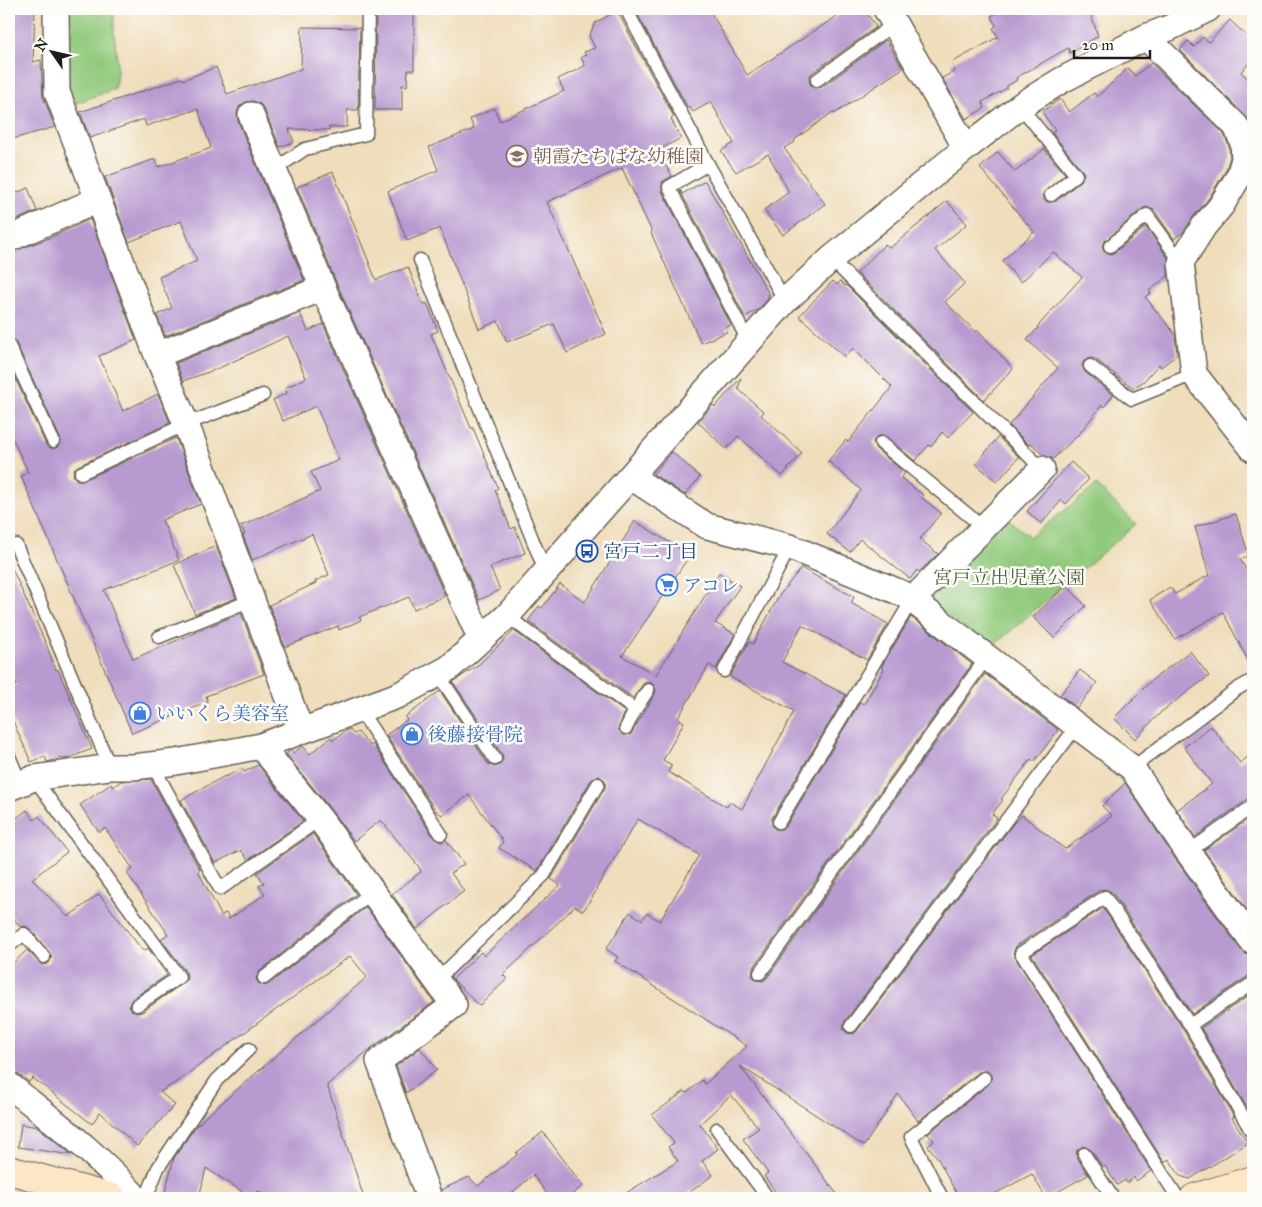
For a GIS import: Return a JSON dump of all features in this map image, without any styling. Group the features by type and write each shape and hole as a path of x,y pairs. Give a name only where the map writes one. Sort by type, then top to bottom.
{"main road":[{"path":"9,1170 73,1193 112,1198"},
{"path":"1194,1198 1253,1180"}],"street":[{"path":"56,9 57,92 157,356 186,424 301,730"},
{"path":"21,783 110,767 176,762 261,746 399,695 438,674 461,658 507,616 785,302 831,259 1020,106 1062,80 1146,37 1164,18 1208,9"},
{"path":"890,17 966,148"},
{"path":"1146,37 1236,126 1248,144 1240,176 1181,262 1194,374 1253,449"},
{"path":"251,115 323,288 481,640"},
{"path":"9,239 97,200"},
{"path":"157,356 323,288"},
{"path":"912,600 1042,469"},
{"path":"631,477 707,526 790,546 906,595 1132,768 1188,852 1253,942"},
{"path":"261,746 320,820 454,1005 379,1060 429,1198"},
{"path":"9,1085 72,1136 119,1178 136,1198"}],"lane":[{"path":"275,169 304,149 366,134 368,9"},
{"path":"626,9 708,164 785,302"},
{"path":"817,80 890,17"},
{"path":"1020,106 1076,175 1051,194"},
{"path":"708,164 670,187 748,343"},
{"path":"1110,246 1147,215 1181,262"},
{"path":"831,259 1042,469"},
{"path":"420,260 546,573"},
{"path":"9,346 53,441"},
{"path":"1090,366 1132,399 1194,374"},
{"path":"80,473 186,424 262,395"},
{"path":"881,443 984,528"},
{"path":"16,545 110,767"},
{"path":"724,671 790,546"},
{"path":"159,637 252,600"},
{"path":"779,822 912,600"},
{"path":"507,616 635,710"},
{"path":"760,973 986,656"},
{"path":"438,674 495,759"},
{"path":"1132,768 1237,689 1253,680"},
{"path":"626,728 648,690"},
{"path":"360,710 440,834"},
{"path":"852,1026 1077,726"},
{"path":"9,756 21,783 179,977 137,1005"},
{"path":"152,764 220,890 320,820"},
{"path":"437,980 544,875 598,784"},
{"path":"1188,852 1253,806"},
{"path":"264,978 372,892"},
{"path":"1178,1198 1021,953 1105,897 1190,1025 1253,1134"},
{"path":"9,946 24,934 44,957"},
{"path":"1190,1025 1253,983"},
{"path":"146,1198 158,1168 217,1080 249,1049"},
{"path":"942,1198 911,1137 984,1078"},
{"path":"717,1128 768,1198"},
{"path":"1084,1154 1113,1198"}],"green space":[{"path":"61,9 114,9 117,68 114,89 71,105"},
{"name":"宮戸立出児童公園","path":"1097,485 1136,524 992,647 926,600 1006,517 1030,537"}],"building":[{"path":"9,9 35,9 33,62 41,60 43,97 55,127 9,140"},
{"path":"376,9 414,9 414,70 408,70 407,86 402,85 402,110 375,110"},
{"path":"646,9 709,9 747,75 848,9 864,9 876,27 812,73 809,77 810,84 814,88 822,87 886,40 903,68 834,114 833,112 794,140 795,142 784,148 825,204 783,235 764,210 789,192 768,154 736,172 721,151 734,143 711,102 693,112 688,108 637,13"},
{"path":"1004,9 1089,9 1098,36 1070,53 1068,48 1016,78 1017,80 1007,86 1007,88 982,102 985,108 966,119 942,78 955,71 951,63 998,37 993,28 996,26 991,16"},
{"path":"617,11 674,117 671,119 681,138 657,151 672,176 662,182 662,191 731,325 726,328 727,332 701,343 622,168 547,202 606,334 567,353 554,324 507,342 498,321 479,329 440,228 407,241 388,191 438,170 429,147 474,129 470,119 494,108 500,121 564,91 558,79 585,66 581,57 586,55 584,52 595,48 589,36 595,23"},
{"path":"1230,20 1253,42 1253,59 1241,72 1253,83 1253,114 1248,119 1180,50 1188,41 1194,47 1203,37 1209,42"},
{"path":"302,27 360,28 358,110 347,110 347,127 329,127 329,130 289,129 294,142 280,147 264,109 260,104 253,101 246,102 239,107 237,114 238,121 304,280 165,336 157,315 172,308 159,277 197,261 181,221 129,242 105,177 155,159 158,167 211,148 198,109 146,126 144,119 90,138 80,112 182,78 183,80 216,67 227,94 301,69"},
{"path":"1151,63 1224,134 1229,146 1230,157 1226,170 1209,198 1184,231 1174,239 1154,210 1146,207 1103,243 1104,252 1112,254 1146,227 1168,258 1168,276 1149,291 1151,293 1145,297 1175,334 1177,355 1161,367 1159,364 1143,382 1133,388 1095,359 1091,358 1084,361 1082,365 1085,372 1113,395 1104,407 1102,405 1079,434 1053,459 1043,455 1031,443 1029,445 1009,425 1058,368 1027,340 1082,277 1053,252 1021,282 1002,261 1034,232 980,168 998,152 1015,172 1044,149 1065,174 1043,193 1044,200 1048,202 1056,201 1081,181 1084,173 1052,133 1055,130 1042,112 1060,99 1069,112 1094,93 1097,97 1128,68 1135,76"},
{"path":"333,172 376,280 408,267 423,304 427,303 438,331 431,334 498,488 495,490 511,529 515,527 525,553 490,567 500,590 479,600 336,282 297,187"},
{"path":"705,181 769,294 767,300 759,309 745,317 682,194"},
{"path":"28,188 37,211 9,223 9,196"},
{"path":"947,201 967,224 935,250 965,283 945,302 976,332 978,330 1013,369 984,400 857,273 885,244 890,248"},
{"path":"90,219 136,340 99,356 123,411 158,394 170,423 78,466 74,469 73,476 77,480 84,480 176,438 201,504 162,520 179,560 104,590 133,659 241,613 264,674 206,696 208,702 132,733 21,476 28,472 9,431 9,365 46,445 53,449 59,446 61,442 16,343 13,339 9,338 9,253 49,238"},
{"path":"833,281 837,285 840,281 846,285 973,412 948,438 942,432 931,447 929,445 915,461 886,436 878,436 873,441 876,449 905,473 901,478 923,495 921,497 941,513 920,539 938,554 919,572 917,570 910,579 860,539 850,552 827,534 861,490 828,461 846,440 848,442 892,387 853,348 845,357 799,316"},
{"path":"300,313 308,331 323,324 445,596 414,609 409,597 359,617 361,620 339,630 338,626 285,647 269,605 329,575 312,534 252,560 241,526 320,491 311,472 339,460 316,406 283,421 273,400 287,393 285,388 306,378 288,336 217,369 183,381 176,363"},
{"path":"741,378 738,389 764,412 761,415 802,453 782,476 738,436 726,449 698,422 713,405 715,407"},
{"path":"998,437 1019,457 997,482 976,464"},
{"path":"672,452 700,477 685,495 653,474"},
{"path":"1071,462 1089,479 1066,504 1062,500 1041,524 1027,511"},
{"path":"1236,514 1249,556 1240,559 1253,581 1253,670 1223,612 1175,639 1150,600 1170,587 1175,594 1209,575 1195,527"},
{"path":"635,521 690,555 622,656 656,675 719,573 740,586 715,623 735,634 716,669 709,665 678,718 684,722 663,760 672,765 668,772 727,807 730,802 742,809 794,711 730,677 749,642 753,644 779,596 801,568 854,597 851,603 888,624 867,660 802,625 782,662 846,695 772,818 772,825 775,829 782,829 786,826 860,702 864,704 884,669 881,667 911,617 972,664 753,968 752,976 756,980 763,981 767,978 985,674 1058,730 1034,762 1031,759 1001,799 1003,800 992,814 997,818 845,1021 843,1029 847,1033 854,1034 857,1031 1013,824 1022,815 1065,849 1112,816 1102,806 1126,784 1176,860 1241,950 1247,955 1253,956 1253,975 1248,976 1192,1014 1112,892 1105,889 1100,890 1016,946 1013,954 1151,1171 1136,1181 1134,1177 1127,1183 1125,1180 1117,1185 1105,1166 1103,1167 1091,1150 1083,1146 1077,1150 1076,1155 1088,1175 1046,1198 1032,1174 987,1198 959,1198 937,1157 928,1146 934,1141 928,1133 989,1084 992,1077 987,1071 979,1072 918,1121 898,1094 864,1146 740,1066 840,1198 780,1198 764,1176 768,1173 743,1139 759,1128 731,1095 700,1124 718,1149 702,1161 713,1175 682,1198 618,1198 678,1161 668,1147 674,1143 652,1115 685,1091 687,1093 702,1080 705,1084 747,1046 615,961 618,957 606,949 630,912 642,920 647,913 660,921 699,855 638,819 583,911 575,906 503,975 507,979 479,1006 453,979 481,952 484,956 560,885 551,879 605,788 605,780 599,776 591,780 537,871 499,848 503,841 469,795 442,815 436,811 386,735 407,720 405,717 440,691 488,764 495,767 500,765 503,759 502,754 453,682 477,666 514,631 625,712 618,729 623,735 631,734 655,694 656,690 653,684 649,682 644,683 633,698 528,621 539,606 542,608 560,584 585,602"},
{"path":"216,546 236,598 195,614 174,565"},
{"path":"9,562 92,749 69,758 47,762 45,756 31,762 9,712 9,689 17,685 9,666"},
{"path":"1066,585 1086,606 1054,638 1033,617"},
{"path":"1190,651 1209,676 1161,712 1135,739 1114,718 1151,681"},
{"path":"1080,670 1097,683 1077,708 1060,695"},
{"path":"1211,726 1240,763 1253,753 1253,798 1248,799 1195,837 1177,810 1212,784 1184,747"},
{"path":"349,729 354,734 358,732 370,746 373,744 434,838 441,842 446,840 464,864 451,873 464,891 417,929 392,894 421,872 419,867 381,820 354,841 286,754 291,750 293,753 303,746 310,754 331,737 333,740"},
{"path":"258,765 303,821 248,860 241,850 215,863 181,800 242,768 244,772"},
{"path":"151,779 200,870 198,871 221,915 226,913 229,919 265,894 259,886 264,883 257,873 313,834 356,894 259,972 256,979 258,983 265,986 269,984 366,907 434,1002 370,1049 327,1085 364,1198 273,1198 258,1191 252,1198 206,1168 199,1198 165,1192 174,1158 197,1124 367,977 350,956 160,1092 175,1105 137,1146 100,1112 92,1124 33,1078 29,1082 18,1074 9,1071 9,967 27,950 42,965 49,963 52,956 30,929 26,926 20,927 9,912 9,824 27,810 34,820 39,816 67,852 32,879 68,917 99,894 143,951 148,948 167,975 132,999 129,1005 131,1010 137,1013 142,1012 186,981 186,972 161,939 168,934 127,873 133,869 105,828 99,832 80,805 111,784 113,787 121,781"},
{"path":"1253,816 1253,916 1252,917 1204,850"},
{"path":"1103,908 1183,1029 1234,1117 1232,1118 1248,1143 1190,1179 1180,1176 1169,1159 1164,1162 1032,955"},
{"path":"1253,993 1253,1105 1247,1108 1201,1028"},
{"path":"420,1048 437,1070 406,1093 396,1066"},
{"path":"21,1124 38,1127 72,1155 18,1147"},
{"path":"543,1132 583,1186 567,1198 550,1198 533,1175 506,1198 443,1198 441,1190 469,1177 478,1186"}],"place":[{"name":"朝霞たちばな幼稚園","path":"517,156"},
{"name":"宮戸二丁目","path":"587,551"},
{"name":"アコレ","path":"667,585"},
{"name":"いいくら美容室","path":"140,713"},
{"name":"後藤接骨院","path":"412,734"}]}
